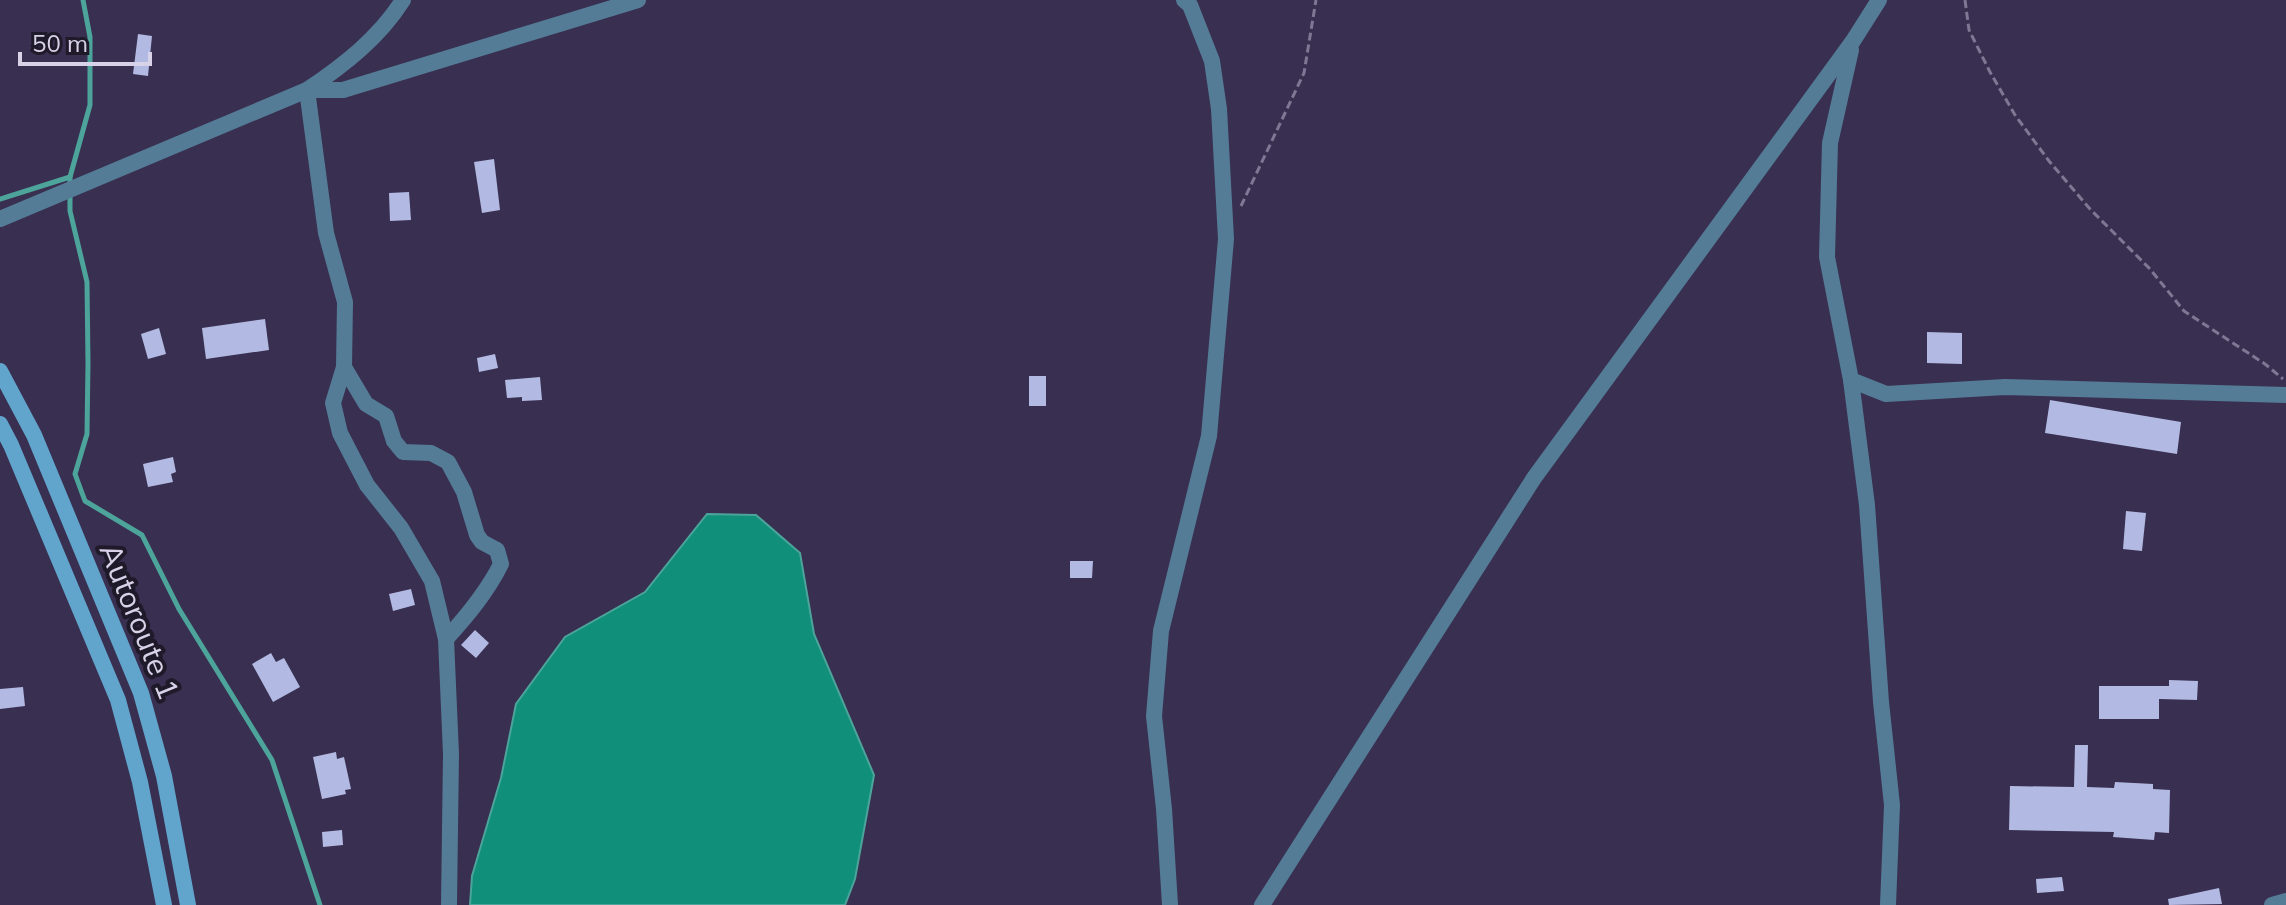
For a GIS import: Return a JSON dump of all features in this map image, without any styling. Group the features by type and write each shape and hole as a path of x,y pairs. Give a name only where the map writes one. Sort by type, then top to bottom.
{"main road":[{"name":"Autoroute 1","path":"0,371 34,435 141,693 164,776 188,905"},
{"name":"Autoroute 1","path":"0,424 118,700 140,782 164,905"}],"street":[{"path":"0,219 307,90 368,44 403,0"},
{"path":"307,90 343,90 638,0"},
{"path":"1170,905 1154,716 1160,645 1173,577 1209,436 1226,239 1219,109 1212,61 1190,5 1184,0"},
{"path":"1262,905 1534,478 1853,41 1879,0"},
{"path":"1853,41 1830,143 1827,257 1851,380 1867,505 1881,702 1892,805 1888,905"},
{"path":"307,90 326,233 345,302 344,367 333,403 340,433 367,485 401,528 432,581 446,639 451,754 449,905"},
{"path":"344,367 366,404 386,416 394,441 403,452 431,453 448,462 464,492 477,535 482,542 497,550 501,564 492,581 473,609 446,639"},
{"path":"1851,380 1886,394 2005,387 2286,395"},
{"path":"2272,905 2286,901"}],"path":[{"path":"1239,211 1304,73 1316,0"},
{"path":"1965,0 1969,30 1990,72 2015,115 2049,161 2110,230 2150,269 2184,311 2265,364 2286,382"}],"shaded area":[{"path":"707,514 756,515 800,553 814,634 874,775 855,879 845,905 470,905 472,876 501,778 516,704 565,637 645,592"}],"building":[{"path":"138,34 152,36 148,76 133,74"},
{"path":"494,159 500,210 482,213 474,162"},
{"path":"409,192 411,220 390,221 389,193"},
{"path":"265,319 269,350 206,359 202,328"},
{"path":"159,328 166,354 148,359 141,334"},
{"path":"1927,332 1962,333 1962,364 1927,363"},
{"path":"495,354 498,368 479,372 477,358"},
{"path":"1029,376 1046,376 1046,406 1029,406"},
{"path":"540,377 542,400 507,398 505,380"},
{"path":"2050,400 2181,422 2177,454 2045,433"},
{"path":"173,457 176,472 171,474 173,482 148,487 143,464"},
{"path":"2126,511 2146,513 2142,551 2123,549"},
{"path":"1070,561 1093,561 1092,578 1070,578"},
{"path":"411,589 415,605 393,611 389,594"},
{"path":"475,630 489,643 476,658 461,645"},
{"path":"271,653 276,662 284,658 300,687 273,702 252,664"},
{"path":"2169,680 2198,681 2197,700 2159,699 2159,719 2099,719 2099,686 2169,686"},
{"path":"23,687 25,706 0,709 0,689"},
{"path":"2075,745 2088,745 2087,787 2114,788 2115,782 2153,784 2153,789 2170,790 2169,833 2155,832 2154,840 2113,837 2114,832 2009,830 2010,786 2074,787"},
{"path":"336,752 337,759 344,757 351,789 345,790 346,794 322,799 313,757"},
{"path":"342,830 343,845 323,847 322,832"},
{"path":"2062,877 2064,891 2037,893 2036,879"},
{"path":"2219,888 2222,904 2169,905 2168,899"}],"waterway":[{"path":"83,0 90,37 90,105 70,177 70,211 87,282 87,434 75,474 85,501 142,535 179,609 272,760 320,905"},
{"path":"0,199 70,177"}]}
